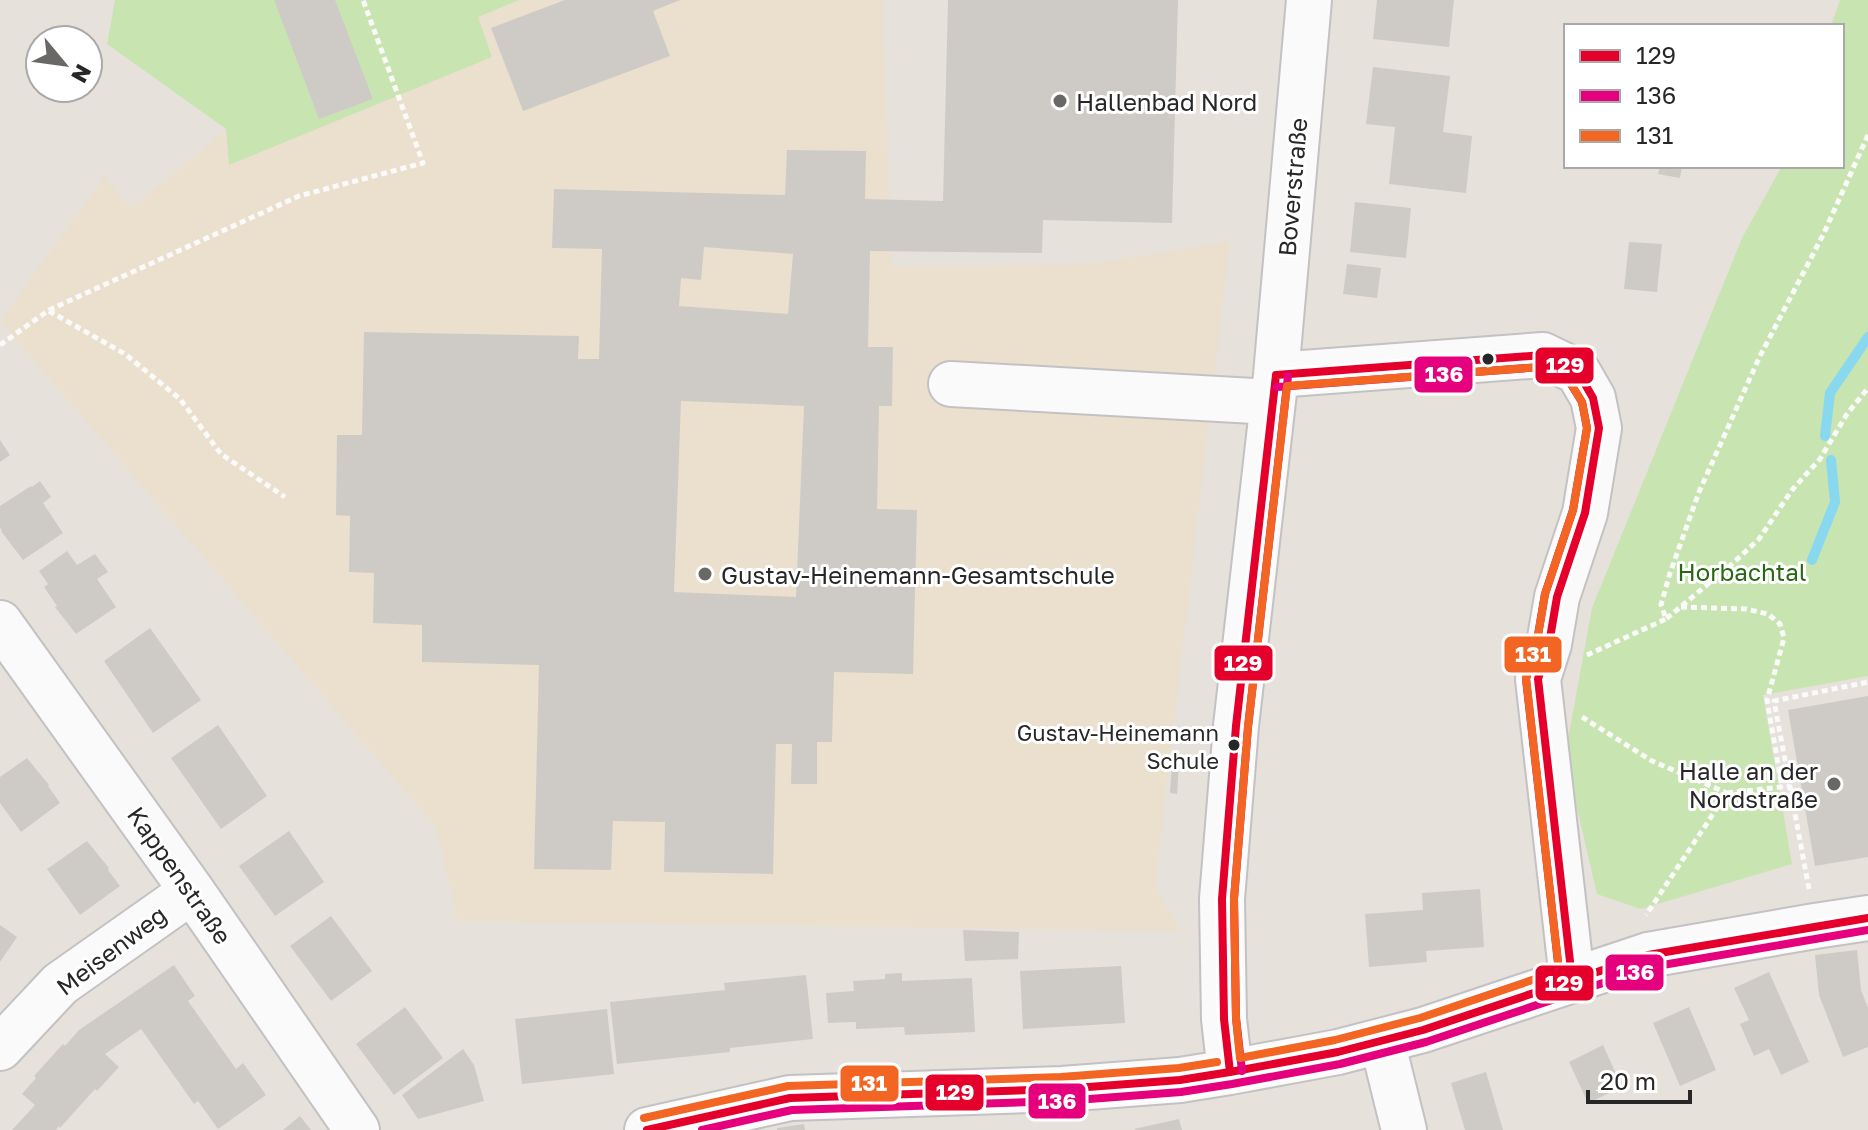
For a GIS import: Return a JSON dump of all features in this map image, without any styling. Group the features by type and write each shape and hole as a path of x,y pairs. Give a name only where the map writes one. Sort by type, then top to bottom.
{"street":[{"name":"Boverstraße","path":"1230,1072 1224,1019 1222,899 1236,726 1275,388 1309,0"},
{"path":"951,384 1275,388 1543,355 1578,372 1593,398 1599,428 1585,513 1557,597 1538,684 1572,979"},
{"name":"Kappenstraße","path":"0,623 192,891 357,1130"},
{"name":"Meisenweg","path":"0,1048 60,984 192,891"},
{"path":"647,1130 790,1098 1062,1089 1180,1080 1230,1072 1338,1052 1423,1030 1648,955 1868,918"},
{"path":"1382,1041 1404,1130"}],"path":[{"path":"0,345 49,310 299,196 423,163 363,0"},
{"path":"1666,619 1661,605 1699,492 1759,358 1824,233 1868,135"},
{"path":"49,310 125,354 180,399 221,454 285,497"},
{"path":"1790,786 1727,793 1652,761 1538,684 1666,619 1732,564 1759,539 1792,490 1820,459 1847,414 1868,388"},
{"path":"1680,607 1746,609 1768,614 1780,624 1784,638 1767,700 1782,787"},
{"path":"1815,926 1774,701 1868,682"},
{"path":"1648,955 1643,919 1727,793"}],"shaded area":[{"name":"Gustav-Heinemann-Gesamtschule","path":"519,0 882,0 892,266 1089,264 1230,241 1155,886 1181,931 458,921 436,827 0,321 105,176 131,209 226,129 229,164 492,56 478,17"}],"green space":[{"path":"115,0 519,0 478,17 492,57 229,165 226,129 107,44"},
{"name":"Horbachtal","path":"1840,0 1868,0 1868,676 1763,695 1792,864 1641,909 1597,894 1565,756 1592,608 1742,238 1781,168 1844,168 1844,24 1832,24"}],"building":[{"path":"274,0 335,0 373,99 319,119"},
{"path":"565,0 680,0 653,11 670,56 523,111 491,28"},
{"path":"948,0 1178,0 1172,223 1043,220 1042,253 870,251 868,347 893,347 892,406 879,406 877,509 917,510 913,674 834,672 832,742 817,742 817,784 791,784 792,744 776,744 773,874 664,872 665,822 613,821 611,870 534,869 539,665 422,662 422,625 373,623 374,573 349,572 350,516 336,515 337,435 362,435 364,332 579,336 578,359 599,359 602,249 552,248 554,189 785,195 787,150 866,151 865,199 943,201","holes":["704,247 793,254 788,314 679,306 681,278 701,280","681,401 804,406 796,597 674,592"]},
{"path":"1377,0 1454,0 1449,47 1373,39"},
{"path":"1373,67 1450,76 1443,132 1472,136 1466,193 1389,184 1395,127 1366,124"},
{"path":"1660,168 1682,168 1680,178 1658,174"},
{"path":"1355,202 1411,208 1406,258 1350,252"},
{"path":"1629,242 1662,244 1657,292 1624,289"},
{"path":"1347,264 1381,268 1377,298 1343,294"},
{"path":"0,440 10,455 0,462"},
{"path":"40,481 51,497 43,503 63,533 23,560 1,531 0,506"},
{"path":"67,551 77,565 95,554 108,572 97,579 116,607 76,634 55,607 44,587 48,584 39,571"},
{"path":"150,628 201,700 153,733 104,661"},
{"name":"Halle an der Nordstraße","path":"1868,696 1868,857 1815,866 1788,710"},
{"path":"218,725 267,796 221,829 171,758"},
{"path":"27,758 60,803 21,832 0,803 0,777"},
{"path":"1172,764 1179,764 1177,794 1170,793"},
{"path":"289,831 324,882 275,916 239,866"},
{"path":"87,841 120,886 80,915 47,869"},
{"path":"1480,889 1484,947 1426,951 1427,962 1369,967 1365,914 1423,910 1422,893"},
{"path":"331,916 372,971 331,1001 290,946"},
{"path":"0,925 17,937 0,962"},
{"path":"963,930 1019,932 1018,959 965,961"},
{"path":"1857,950 1861,990 1868,1008 1868,1047 1843,1057 1819,995 1815,955"},
{"path":"174,965 195,996 188,1001 236,1069 243,1063 266,1095 218,1129 198,1101 194,1104 141,1029 105,1054 119,1067 60,1128 12,1130 35,1105 22,1094 63,1044 65,1046 79,1030"},
{"path":"1121,966 1125,1023 1023,1029 1020,971"},
{"path":"1769,972 1809,1062 1781,1075 1769,1049 1754,1056 1740,1024 1749,1020 1734,988"},
{"path":"902,973 902,981 972,978 975,1032 905,1035 904,1027 856,1029 856,1022 828,1023 826,993 854,991 853,981 885,979 885,974"},
{"path":"806,975 813,1039 617,1064 610,1002 725,990 724,983"},
{"path":"405,1007 443,1058 394,1095 356,1044"},
{"path":"1689,1007 1716,1070 1680,1086 1653,1023"},
{"path":"607,1009 614,1074 522,1084 515,1019"},
{"path":"1603,1045 1622,1087 1588,1103 1569,1062"},
{"path":"463,1049 474,1065 484,1101 418,1119 402,1095"},
{"path":"1486,1072 1503,1130 1465,1130 1451,1083"},
{"path":"300,1116 311,1130 283,1130"},
{"path":"1179,1119 1182,1130 1134,1129"},
{"path":"804,1124 805,1130 777,1130 777,1128"}],"waterway":[{"path":"1825,436 1830,393 1868,337"},
{"path":"1812,560 1835,502 1831,460"}],"transit line":[{"name":"129","path":"1276,375 1543,355 1578,372 1593,398 1599,428 1585,513 1557,597 1549,644 1538,679 1572,979"},
{"name":"136","path":"1277,387 1541,367 1569,381 1582,402 1587,428 1573,510 1545,594 1537,641 1526,679 1560,980"},
{"name":"131","path":"1541,367 1569,381 1582,402 1587,428 1573,510 1545,594 1537,641 1526,678 1559,971 1420,1018 1335,1040 1240,1058 1236,1018 1234,899 1248,727 1287,386 1541,367"},
{"name":"129","path":"1230,1072 1224,1019 1222,899 1236,726 1276,375"},
{"name":"136","path":"1242,1071 1236,1018 1234,899 1248,727 1288,376"},
{"name":"129","path":"647,1130 790,1098 1062,1089 1180,1080 1230,1072 1338,1052 1423,1030 1648,955 1868,918"},
{"name":"136","path":"702,1130 792,1110 1063,1101 1181,1092 1232,1084 1340,1064 1426,1042 1651,967 1868,930"},
{"name":"131","path":"644,1118 788,1086 1061,1077 1217,1062"}],"place":[{"name":"Hallenbad Nord","path":"1060,101"},
{"name":"Gustav-Heinemann-Gesamtschule","path":"705,574"},
{"name":"Gustav-Heinemann Schule","path":"1234,745"},
{"name":"Halle an der Nordstraße","path":"1834,784"}]}
